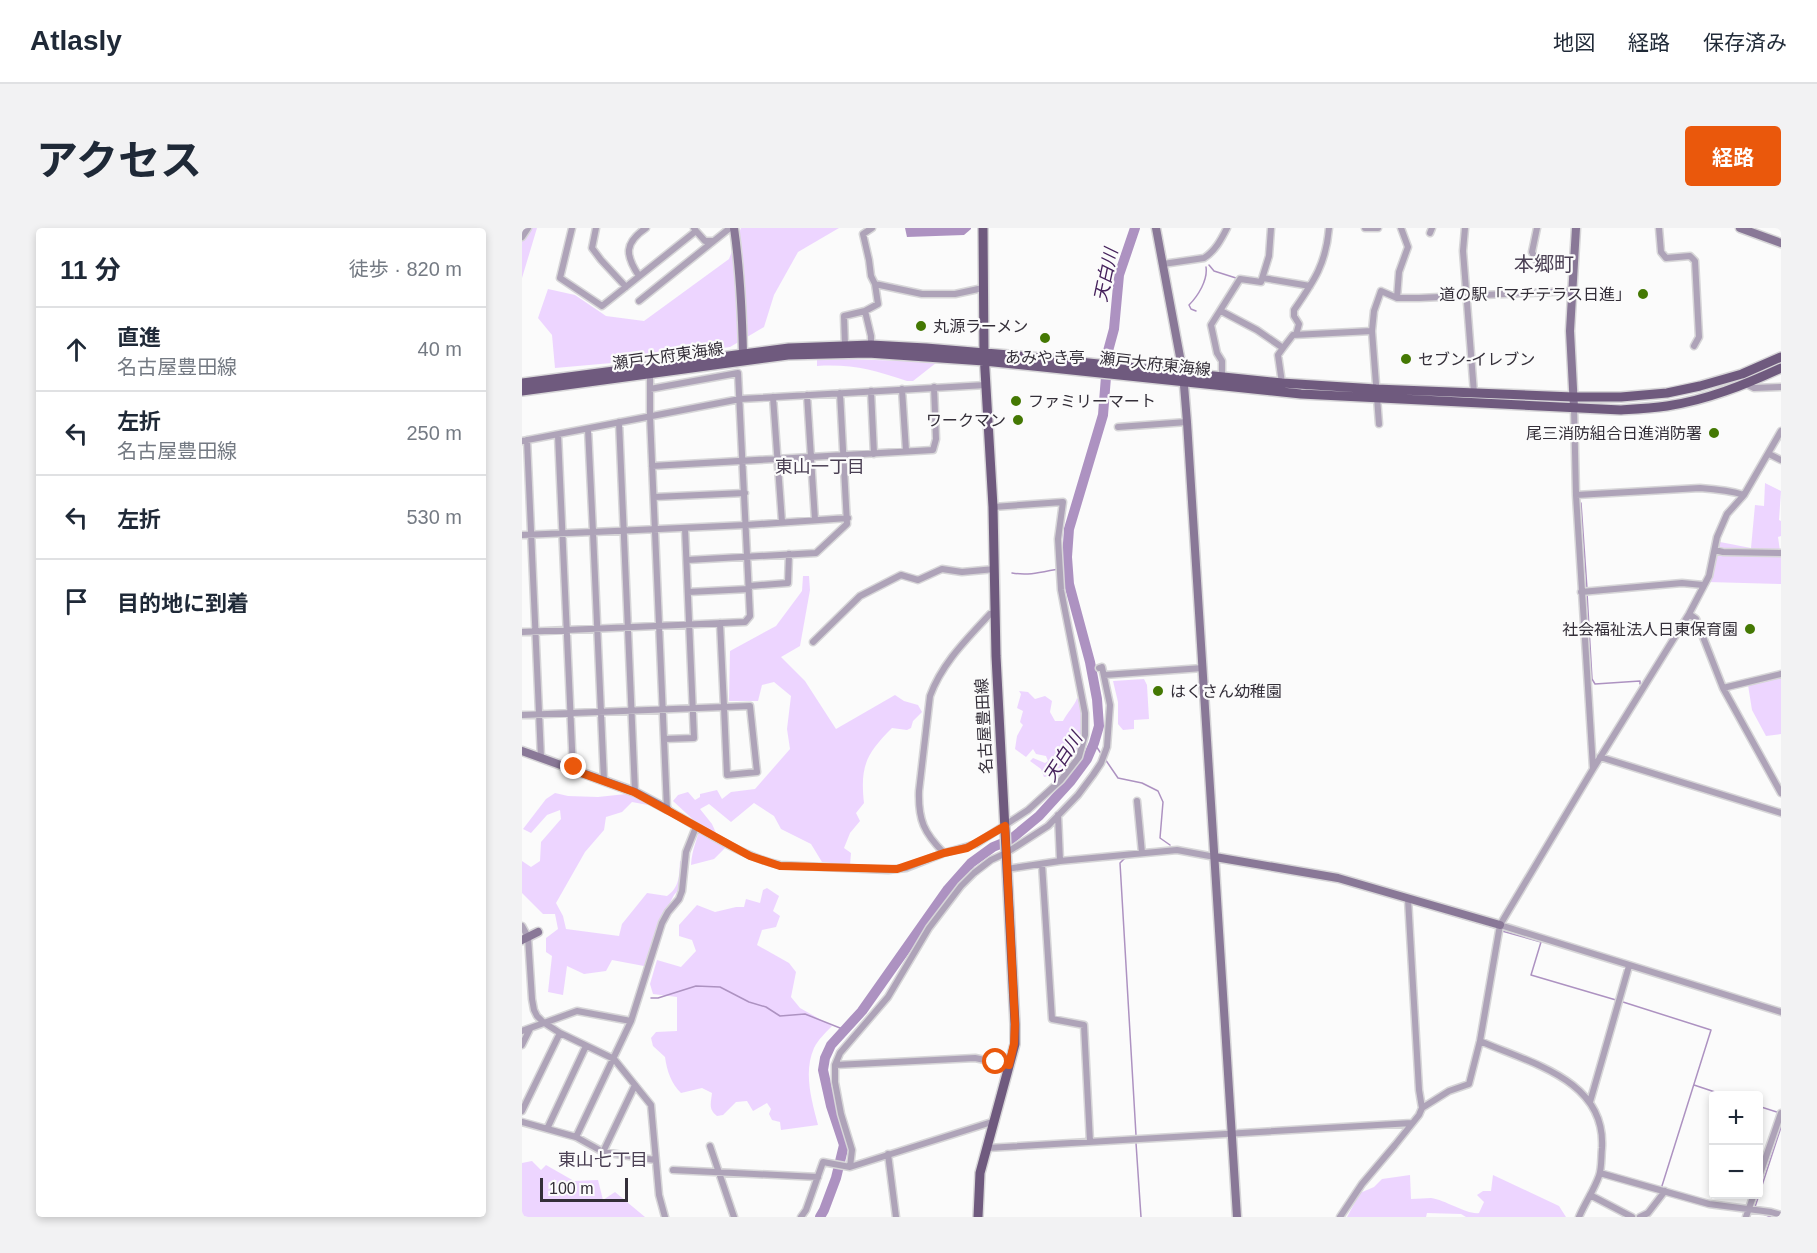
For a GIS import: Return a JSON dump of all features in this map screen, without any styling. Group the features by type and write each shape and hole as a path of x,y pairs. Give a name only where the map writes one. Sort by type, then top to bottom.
{"main road":[{"name":"名古屋豊田線","path":"978,1217 980,1173 1014,1044 1015,1024 995,613 993,507 984,357 983,228"},
{"name":"瀬戸大府東海線","path":"522,383 743,353 789,348 871,345 927,348 984,357 1183,378 1301,394 1474,393 1621,397 1667,393 1742,374 1781,357"},
{"name":"瀬戸大府東海線","path":"522,391 788,355 844,353 984,357"},
{"name":"瀬戸大府東海線","path":"1183,378 1222,377 1376,394 1621,410 1666,406 1701,399 1746,384 1781,368"}],"street":[{"path":"522,237 528,228"},
{"path":"572,228 560,278 602,306 695,230 705,241 713,241"},
{"path":"596,228 592,248 626,287"},
{"path":"639,276 628,261 629,245 639,232 646,228"},
{"path":"639,301 732,228 741,289 743,353"},
{"path":"845,345 844,316 878,304 863,234 872,228"},
{"path":"1156,228 1183,378 1187,422 1237,1217"},
{"path":"1163,264 1204,258 1220,242 1227,228"},
{"path":"1222,377 1222,361 1217,353 1211,326 1240,279 1261,282 1269,256 1271,228"},
{"path":"1296,335 1299,324 1294,316 1294,310 1320,269 1327,249 1329,228"},
{"path":"1365,228 1378,228"},
{"path":"1397,298 1399,272 1408,247 1401,228"},
{"path":"1465,228 1463,251 1474,393"},
{"path":"1536,228 1532,252 1536,260"},
{"path":"1576,228 1570,331 1581,592 1593,769"},
{"path":"1659,228 1661,252 1666,258 1690,256 1695,261 1699,337 1694,346"},
{"path":"1740,228 1781,243"},
{"path":"1263,278 1310,286"},
{"path":"875,284 922,294 955,294 983,288"},
{"path":"1378,424 1372,331 1374,311 1381,291 1397,298 1572,291"},
{"path":"865,310 871,345"},
{"path":"1221,311 1257,330 1283,348"},
{"path":"1282,383 1278,355 1293,335 1372,331"},
{"path":"522,632 745,622 750,616 737,372 650,388"},
{"path":"650,374 667,809"},
{"path":"1746,384 1754,388 1781,387"},
{"path":"542,758 532,535 525,441 740,399 986,385"},
{"path":"652,466 933,450 936,439 934,387"},
{"path":"902,389 906,451"},
{"path":"871,391 874,454"},
{"path":"687,560 816,553 847,524 840,393"},
{"path":"807,395 815,520"},
{"path":"773,397 782,522"},
{"path":"619,422 634,792"},
{"path":"1118,427 1187,422"},
{"path":"588,429 604,781"},
{"path":"1340,1217 1362,1184 1422,1108 1449,1090 1469,1084 1480,1041 1500,925 1689,614 1709,576 1717,537 1727,514 1744,495 1781,433"},
{"path":"558,435 573,770"},
{"path":"1769,454 1781,460"},
{"path":"1576,495 1700,488 1726,490 1744,495"},
{"path":"654,497 745,493"},
{"path":"522,751 634,792 750,856 780,866 897,869 976,844 1005,828 1054,788 1068,773 1082,750 1086,724 1082,691 1061,590 1058,539 1063,502 993,507"},
{"path":"522,535 848,518"},
{"path":"664,739 694,738 685,528"},
{"path":"1714,550 1781,553"},
{"path":"688,592 788,583 789,554"},
{"path":"813,642 860,596 894,578 904,575 918,580 942,569 962,572 995,568"},
{"path":"1581,592 1682,583 1703,585"},
{"path":"944,853 925,830 918,807 930,696 935,683 954,654 990,614 995,613"},
{"path":"1689,614 1696,619 1723,688 1781,793"},
{"path":"522,715 724,706 750,706 757,772 755,773 727,775 724,706 720,623"},
{"path":"850,1167 852,1150 835,1082 835,1065 840,1053 888,997 929,928 961,886 991,860 1039,832 1086,786 1101,763 1107,747 1110,705 1102,667 1099,668"},
{"path":"1104,675 1203,668"},
{"path":"1723,688 1781,674"},
{"path":"1600,757 1781,813"},
{"path":"1137,801 1142,853"},
{"path":"1058,815 1060,861"},
{"path":"576,1137 632,1021 662,923 682,891 686,852 696,827"},
{"path":"1007,869 1060,861 1177,850 1338,878 1500,925 1781,1012"},
{"path":"1042,864 1052,1019 1084,1025 1090,1142"},
{"path":"1408,899 1422,1108"},
{"path":"522,926 534,1010 543,1022 560,1034 614,1059 651,1106 659,1195 665,1217"},
{"path":"525,939 538,932"},
{"path":"1590,1102 1629,966"},
{"path":"522,1031 577,1011 632,1021"},
{"path":"522,1045 530,1029"},
{"path":"522,1111 560,1034"},
{"path":"1480,1041 1549,1069 1580,1091 1590,1102 1597,1115 1602,1140 1600,1173 1579,1217"},
{"path":"547,1129 586,1046"},
{"path":"835,1065 975,1058 1009,1065"},
{"path":"603,1152 635,1085"},
{"path":"1763,1165 1781,1113"},
{"path":"801,1217 823,1162 850,1167 994,1121"},
{"path":"522,1122 576,1137 603,1152 655,1160"},
{"path":"987,1148 1412,1123"},
{"path":"710,1146 734,1217"},
{"path":"888,1154 896,1217"},
{"path":"673,1170 818,1177"},
{"path":"1600,1173 1709,1204 1781,1215"},
{"path":"1640,1217 1648,1213 1665,1191"},
{"path":"1590,1195 1622,1215 1632,1217"},
{"path":"1746,1217 1752,1199"}],"shaded area":[{"path":"522,228 537,228 522,278"},
{"path":"741,228 839,228 798,252 774,295 764,327 730,347 623,362 555,368 552,335 538,318 548,289 575,295 606,316 644,321 729,259"},
{"path":"905,228 971,229 964,235 907,237"},
{"path":"817,360 936,363 913,381 852,367 817,366"},
{"path":"1765,483 1781,491 1779,520 1781,521 1781,536 1778,537 1781,584 1708,582 1720,542 1751,548 1755,505 1764,506"},
{"path":"803,576 809,576 810,590 800,646 781,657 805,681 836,729 895,695 904,701 918,705 922,712 913,721 911,728 907,730 892,728 876,745 867,761 863,779 864,803 856,813 860,821 850,833 844,848 851,853 850,865 822,862 811,844 781,829 774,816 754,803 731,822 709,804 700,809 716,833 712,839 726,847 714,859 691,865 700,826 673,801 678,795 688,792 695,800 700,797 700,794 717,790 722,799 731,792 755,789 790,749 787,729 791,696 774,682 762,685 758,701 729,701 730,651 776,626 802,591"},
{"path":"1781,678 1781,734 1766,736 1752,710 1748,685"},
{"path":"1144,679 1147,685 1149,719 1134,720 1134,729 1123,730 1118,724 1118,702 1113,681"},
{"path":"1019,691 1028,692 1035,699 1045,696 1052,701 1050,712 1055,721 1063,721 1077,698 1079,700 1083,725 1082,743 1077,756 1062,778 1056,775 1044,777 1041,769 1030,761 1033,758 1045,763 1048,761 1046,756 1036,754 1033,749 1026,757 1015,749 1017,736 1023,725 1020,722 1023,711 1017,708 1021,694"},
{"path":"555,793 598,797 626,794 652,804 632,802 622,812 606,817 604,830 585,852 556,903 563,916 566,929 619,936 622,924 647,893 667,896 674,889 678,880 680,861 683,861 680,888 658,926 644,966 612,960 606,971 584,974 567,966 563,995 548,992 552,956 546,952 546,938 558,929 555,914 543,914 522,893 522,861 531,867 540,861 541,842 561,819 560,810 547,815 531,833 523,829 546,799"},
{"path":"767,888 779,896 773,911 780,916 776,927 762,930 757,945 789,963 796,972 791,997 800,1008 832,1026 816,1045 809,1067 810,1087 818,1125 781,1130 780,1122 772,1120 769,1114 771,1109 767,1103 753,1111 747,1101 736,1102 723,1115 717,1116 711,1108 712,1093 702,1088 681,1093 670,1076 665,1057 653,1046 651,1038 656,1032 677,1031 677,997 653,994 650,984 657,960 681,967 696,951 692,940 679,936 679,925 697,905 715,912 744,907 746,899 760,903 763,890"},
{"path":"532,1161 541,1170 546,1165 574,1181 598,1180 603,1200 615,1192 645,1217 522,1217 522,1163"},
{"path":"1410,1175 1411,1199 1431,1198 1469,1212 1479,1213 1484,1202 1477,1195 1483,1191 1491,1191 1493,1175 1559,1206 1566,1217 1466,1217 1461,1214 1427,1213 1426,1217 1347,1217 1360,1193 1374,1187 1382,1179"}],"waterway":[{"name":"天白川","path":"820,1217 836,1178 844,1145 831,1106 823,1070 831,1045 862,1011 948,889 971,863 993,847 1010,840 1039,816 1070,782 1087,759 1094,743 1099,726 1097,699 1090,662 1069,584 1067,557 1069,529 1103,415 1108,351 1114,329 1119,275 1135,228"},
{"path":"1209,265 1214,271 1236,278"},
{"path":"1196,311 1189,305 1202,288 1206,267"},
{"path":"1581,503 1587,589"},
{"path":"1012,573 1030,574 1058,569"},
{"path":"1587,593 1592,679 1595,684 1640,681 1640,684"},
{"path":"1094,743 1102,755"},
{"path":"1105,759 1118,778 1142,783 1158,791 1163,802 1160,838 1170,845"},
{"path":"1125,858 1120,863 1136,1135"},
{"path":"1444,913 1495,928"},
{"path":"1502,931 1541,942 1531,975 1616,1000"},
{"path":"651,998 658,998 696,986 720,987 749,1002 766,1007 780,1016 805,1014 845,1030"},
{"path":"1623,1002 1711,1030 1661,1189"},
{"path":"1694,1085 1712,1091"},
{"path":"1763,1108 1780,1113"},
{"path":"1755,1207 1781,1127"},
{"path":"1136,1143 1141,1217"},
{"path":"1763,1214 1771,1217"}],"place":[{"name":"道の駅「マチテラス日進」","path":"1643,294"},
{"name":"丸源ラーメン","path":"921,326"},
{"name":"あみやき亭","path":"1045,338"},
{"name":"セブン-イレブン","path":"1406,359"},
{"name":"ファミリーマート","path":"1016,401"},
{"name":"ワークマン","path":"1018,420"},
{"name":"尾三消防組合日進消防署","path":"1714,433"},
{"name":"社会福祉法人日東保育園","path":"1750,629"},
{"name":"はくさん幼稚園","path":"1158,691"}],"district":[{"name":"本郷町","path":"1544,264"},
{"name":"東山一丁目","path":"820,467"},
{"name":"東山七丁目","path":"603,1160"}],"route":[{"path":"574,767 573,770 634,792 750,856 780,866 888,870 906,868 944,853 967,848 1005,826 1015,1024 1014,1044 1009,1065 996,1062"}]}
